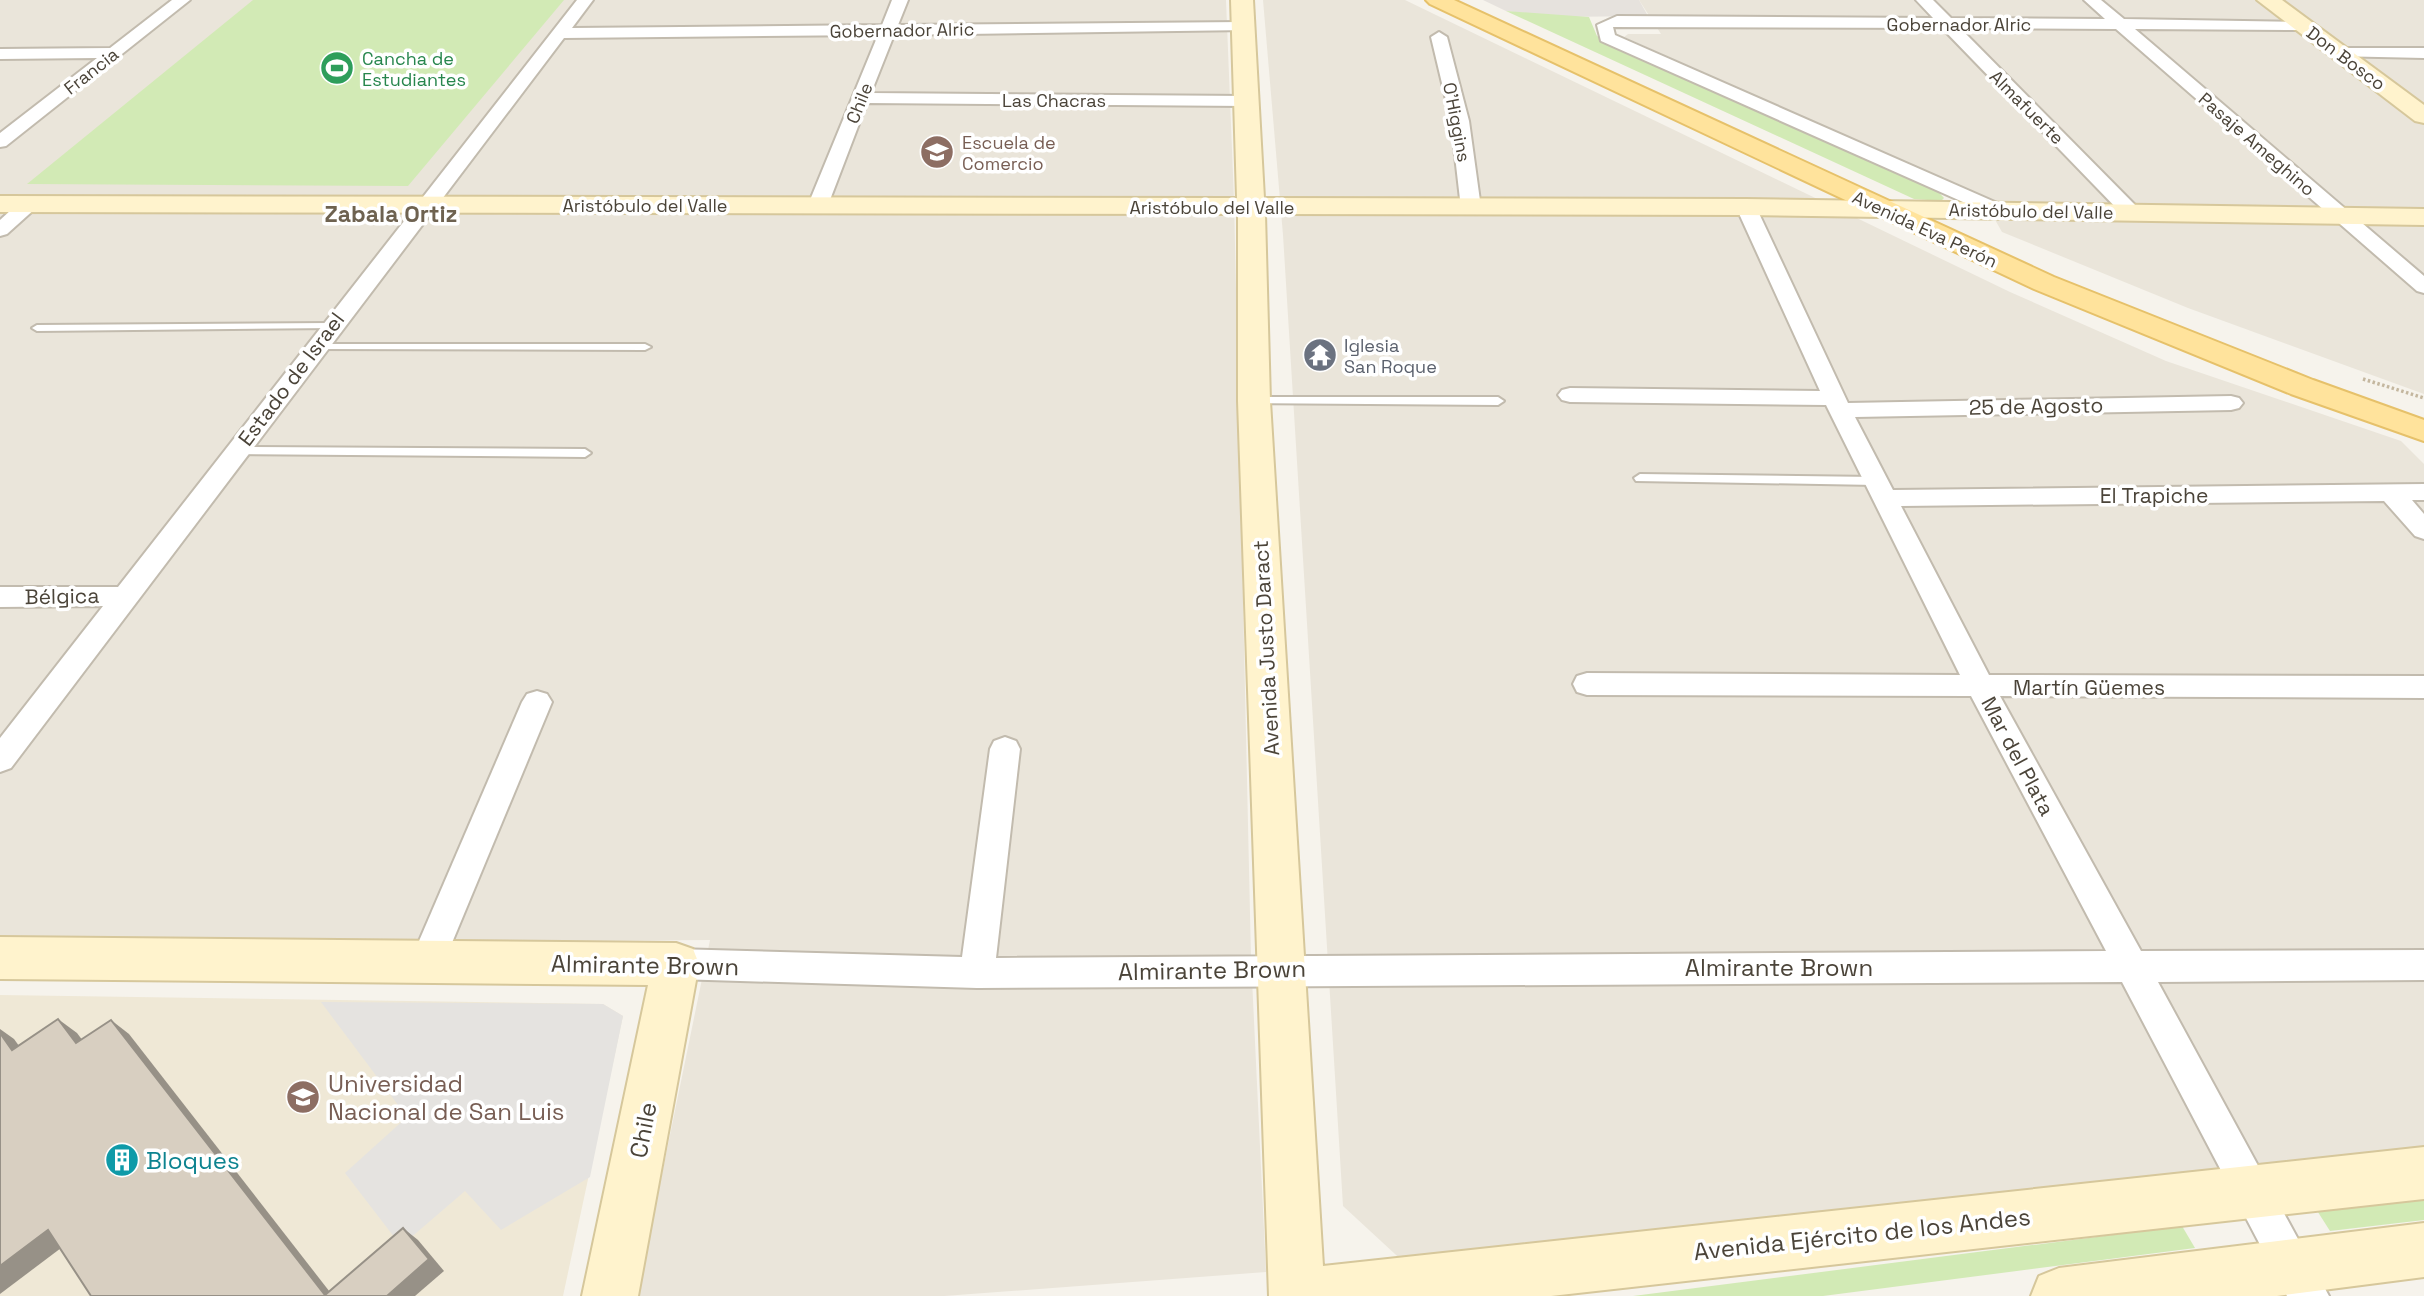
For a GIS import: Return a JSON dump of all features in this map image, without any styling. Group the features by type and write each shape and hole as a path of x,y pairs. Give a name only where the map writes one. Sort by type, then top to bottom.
{"main road":[{"name":"Avenida Eva Perón","path":"1437,0 2044,283 2302,387 2424,431"},
{"name":"Avenida Eva Perón","path":"1464,0 2069,278 2262,355 2424,413"},
{"name":"Don Bosco","path":"2269,0 2424,116"},
{"name":"Avenida Justo Daract","path":"1243,14 1251,208 1254,401 1298,1296"},
{"name":"Aristóbulo del Valle","path":"0,204 1746,207 2424,217"},
{"name":"Almirante Brown","path":"0,958 676,964"},
{"name":"Chile","path":"610,1296 676,964"},
{"name":"Avenida Ejército de los Andes","path":"1298,1296 2424,1174"},
{"path":"2059,1296 2302,1281 2424,1250"}],"street":[{"name":"Francia","path":"0,142 182,0"},
{"name":"Estado de Israel","path":"0,760 585,0"},
{"name":"Chile","path":"818,205 900,0"},
{"name":"Almafuerte","path":"1924,0 2132,213"},
{"name":"Pasaje Ameghino","path":"2092,0 2424,287"},
{"name":"Gobernador Alric","path":"560,33 888,30 1243,14"},
{"name":"Gobernador Alric","path":"1997,210 1607,38 1605,25 1617,21 2301,25"},
{"name":"O'Higgins","path":"1439,37 1460,121 1471,208"},
{"path":"0,54 114,53"},
{"path":"2339,53 2424,53"},
{"name":"Las Chacras","path":"861,98 1247,101"},
{"path":"0,230 30,204"},
{"name":"Mar del Plata","path":"1746,207 1837,404 1980,686 2302,1281"},
{"name":"25 de Agosto","path":"1570,395 1837,404 2231,403"},
{"name":"El Trapiche","path":"1880,489 2424,492"},
{"path":"2390,493 2424,530"},
{"name":"Bélgica","path":"0,597 125,596"},
{"name":"Martín Güemes","path":"1587,684 1944,683 1980,686 2424,687"},
{"path":"427,962 537,702"},
{"path":"977,973 1005,749"},
{"name":"Almirante Brown","path":"676,964 977,973 1282,969 2424,965"}],"lane":[{"path":"37,328 332,326"},
{"path":"316,347 645,347"},
{"path":"1254,401 1499,401"},
{"path":"236,450 585,453"},
{"path":"1640,478 1880,489"}],"shaded area":[{"path":"0,0 1226,0 1234,200 1251,958 1266,1272 944,1296 637,1296 710,940 0,944"},
{"path":"1263,0 1405,0 2010,292 2166,361 2401,441 2424,464 2424,1154 1408,1266 1343,1206 1283,235"},
{"path":"1483,0 1639,0 1648,16 1560,17 1506,11"},
{"path":"1639,0 2424,0 2424,394 2188,308 2002,232 1982,197 1624,37 1628,34 1661,34"},
{"name":"Universidad Nacional de San Luis","path":"0,995 603,1004 623,1016 563,1296 0,1296"},
{"path":"321,1002 603,1004 623,1016 590,1177 501,1230 465,1191 401,1246 345,1173 407,1117"}],"green space":[{"path":"253,0 564,0 408,186 27,184"},
{"path":"1506,11 1589,17 1597,36 1934,187 1944,198 1941,201 1914,199"},
{"path":"2424,1197 2424,1220 2330,1231 2316,1209"},
{"path":"2182,1226 2195,1248 1823,1296 1633,1296"}],"building":[{"name":"Bloques","path":"58,1019 76,1043 111,1020 325,1295 403,1228 429,1259 387,1296 91,1296 48,1230 0,1266 0,1033 12,1050"}],"place":[{"name":"Cancha de Estudiantes","path":"337,68"},
{"name":"Escuela de Comercio","path":"937,152"},
{"name":"Iglesia San Roque","path":"1320,355"},
{"name":"Universidad Nacional de San Luis","path":"303,1097"},
{"name":"Bloques","path":"122,1160"}],"district":[{"name":"Zabala Ortiz","path":"391,214"}]}
